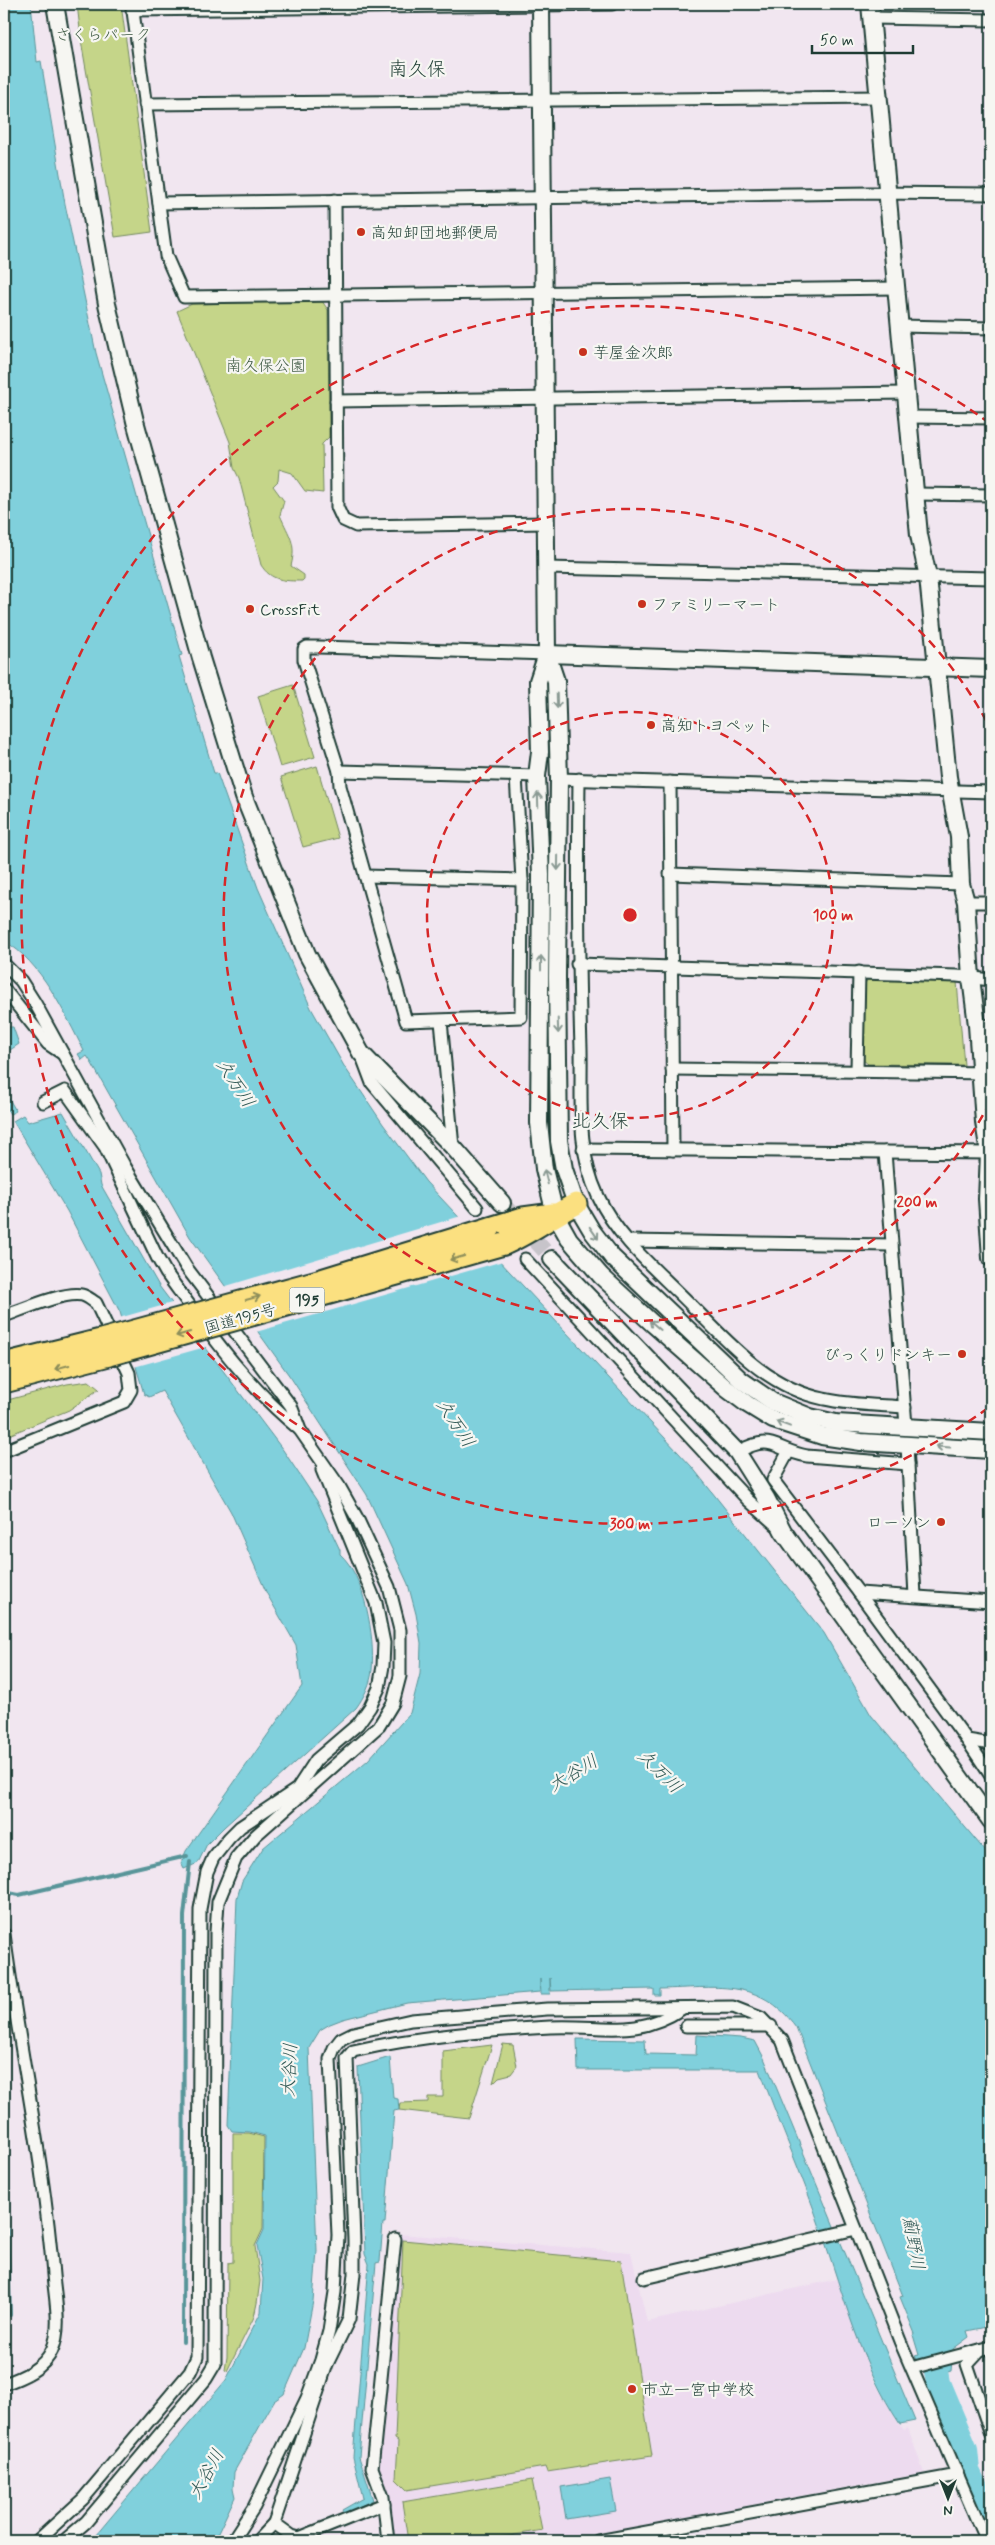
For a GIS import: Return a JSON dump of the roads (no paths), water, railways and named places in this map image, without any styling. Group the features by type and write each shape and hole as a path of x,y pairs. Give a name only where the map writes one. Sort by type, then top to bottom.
{"highway":[{"name":"国道195号","path":"4,1364 107,1347 504,1244 528,1234 556,1214 576,1204"},
{"name":"国道195号","path":"4,1382 107,1347 490,1228 523,1218 556,1214"}],"street":[{"path":"55,4 110,313 135,421 201,658 244,797 307,954 361,1053 372,1083 477,1208"},
{"path":"541,4 547,654 556,681 559,779 557,977 559,1141 564,1169 576,1204 592,1231 612,1257 755,1391 773,1402 810,1417 836,1422 991,1432"},
{"path":"612,4 132,7 166,256 184,297 897,288"},
{"path":"991,20 871,11 919,535 928,577 950,790 959,837 971,978 984,1026 986,1073 984,1122 989,1153 987,1199 991,1258"},
{"path":"145,104 880,97"},
{"path":"159,202 991,194"},
{"path":"335,200 337,507 343,520 348,524 356,526 546,523"},
{"path":"900,326 991,328"},
{"path":"336,401 907,393"},
{"path":"909,417 991,418"},
{"path":"916,494 991,495"},
{"path":"546,568 991,578"},
{"path":"516,776 522,880 521,1017 406,1021 340,786 339,771 304,660 303,652 307,647 991,669"},
{"path":"547,654 538,680 540,752 537,776 541,875 539,1123 544,1169 556,1214 569,1238 601,1276 747,1404 772,1420 822,1436 907,1445 991,1450"},
{"path":"339,771 537,776"},
{"path":"559,779 991,792"},
{"path":"579,779 577,964 583,1149 588,1171 598,1196 609,1216 629,1242 743,1356 775,1380 801,1393 823,1399 905,1407"},
{"path":"670,782 673,1150"},
{"path":"670,874 962,884"},
{"path":"365,876 522,880"},
{"path":"966,902 991,902"},
{"path":"4,964 21,981 63,1055 120,1167 157,1258 166,1273 231,1362 280,1413 300,1430"},
{"path":"577,964 859,972 991,980"},
{"path":"857,1070 859,972"},
{"path":"4,989 48,1044 63,1055"},
{"path":"441,1021 453,1147"},
{"path":"361,1053 453,1147 502,1203"},
{"path":"672,1069 986,1073"},
{"path":"43,1102 65,1091 120,1167 186,1267 291,1406 300,1430 339,1486 357,1518 389,1587 400,1630 401,1654 397,1690 379,1726 256,1836 236,1858 222,1887 218,1902 216,1932 214,2364 206,2379 86,2522 64,2541"},
{"path":"583,1149 989,1153"},
{"path":"884,1152 906,1426"},
{"path":"629,1242 892,1245"},
{"path":"524,1259 748,1500 783,1531"},
{"path":"552,1260 737,1452 761,1490 783,1531 991,1821"},
{"path":"4,1316 68,1296 81,1295 88,1298 96,1303 126,1366 131,1390 124,1402 4,1451"},
{"path":"737,1452 764,1442 772,1442 789,1451 807,1456 908,1464"},
{"path":"907,1445 915,1596"},
{"path":"789,1451 772,1480 859,1593 967,1740 991,1776"},
{"path":"37,2541 84,2499 190,2372 197,2357 200,1909 207,1872 213,1858 240,1827 297,1789 316,1760 358,1724 370,1707 379,1688 384,1649 376,1603 362,1565 353,1549 332,1499 319,1459"},
{"path":"859,1593 991,1602"},
{"path":"967,1740 991,1744"},
{"path":"4,1934 49,2226 56,2316 52,2350 42,2364 30,2373 4,2384"},
{"path":"257,2541 274,2523 319,2377 330,2324 338,2266 330,2059 340,2039 353,2033 411,2020 547,2009 734,2007 749,2012 771,2026 782,2040 912,2368 986,2541"},
{"path":"232,2541 254,2507 349,2319 354,2274 348,2058 353,2051 417,2038 552,2027 625,2029 664,2020 684,2008"},
{"path":"686,2026 771,2026"},
{"path":"644,2278 856,2229"},
{"path":"388,2541 384,2504 372,2468 395,2239"},
{"path":"912,2368 986,2348"},
{"path":"986,2348 966,2364 991,2434"},
{"path":"598,2541 621,2539 958,2475"},
{"path":"274,2523 292,2536 299,2538 384,2504"}],"water":[{"path":"4,4 31,4 37,62 41,61 65,204 96,353 182,655 179,656 214,773 217,773 258,888 311,1008 344,1066 383,1124 426,1182 692,1467 824,1633 871,1715 991,1858 991,2326 967,2331 969,2337 953,2349 951,2371 928,2377 915,2356 919,2355 913,2335 915,2334 900,2297 903,2296 796,2027 782,2011 767,2000 751,1993 717,1987 660,1989 660,1995 654,1995 654,1989 551,1991 550,1978 550,1994 541,1994 540,1979 540,1992 407,2003 330,2024 320,2030 309,2048 317,2251 313,2301 304,2348 284,2394 274,2401 234,2472 233,2488 235,2497 218,2533 210,2541 91,2541 226,2380 261,2312 263,2279 257,2245 264,2230 265,2136 250,2132 232,2131 228,2125 237,1898 242,1881 263,1848 368,1760 410,1713 420,1674 421,1643 408,1584 367,1495 291,1378 190,1237 91,1062 87,1056 82,1060 78,1054 84,1051 51,990 29,961 4,941"},
{"path":"4,1027 13,1027 19,1044 7,1052 4,1059"},
{"path":"4,1090 16,1111 10,1114 4,1104"},
{"path":"63,1112 99,1174 101,1185 159,1286 283,1450 317,1501 340,1550 340,1554 349,1564 356,1577 362,1592 370,1625 373,1656 371,1675 367,1690 356,1708 224,1827 207,1844 198,1863 184,1869 181,1863 186,1851 302,1686 296,1645 267,1594 231,1512 162,1391 149,1397 144,1394 120,1312 67,1211 13,1121 23,1115 28,1122"},
{"path":"697,2035 741,2038 755,2041 764,2058 915,2421 900,2424 874,2378 854,2330 814,2210 760,2070 578,2070 577,2039 645,2040 646,2054 696,2055"},
{"path":"390,2057 393,2098 398,2099 399,2110 394,2111 385,2223 383,2223 380,2262 376,2263 359,2457 373,2500 344,2514 342,2510 363,2498 353,2457 369,2264 365,2254 358,2067"},
{"path":"610,2479 616,2511 566,2519 561,2487"}],"waterway":[{"path":"4,1892 19,1895 187,1856"},
{"path":"183,2342 184,1916 190,1862"},
{"path":"4,2160 4,2200"},
{"path":"4,2201 7,2224 10,2315"},
{"name":"薊野川","path":"931,2342 938,2383 966,2450 968,2471 991,2519"}],"tunnel":[{"path":"502,1203 552,1259"}],"place":[{"name":"高知卸団地郵便局","path":"361,232"},
{"name":"芋屋金次郎","path":"583,352"},
{"name":"ファミリーマート","path":"642,604"},
{"name":"CrossFit","path":"250,609"},
{"name":"高知トヨペット","path":"651,725"},
{"name":"びっくりドンキー","path":"962,1354"},
{"name":"ローソン","path":"941,1522"},
{"name":"市立一宮中学校","path":"632,2389"}],"district":[{"name":"南久保","path":"417,68"},
{"name":"北久保","path":"600,1120"}],"park label":[{"name":"さくらパーク","path":"103,34"},
{"name":"南久保公園","path":"266,365"}],"water label":[{"name":"久万川","path":"236,1083"},
{"name":"久万川","path":"456,1423"},
{"name":"久万川","path":"660,1771"},
{"name":"大谷川","path":"573,1773"},
{"name":"大谷川","path":"289,2070"},
{"name":"大谷川","path":"206,2474"}]}
